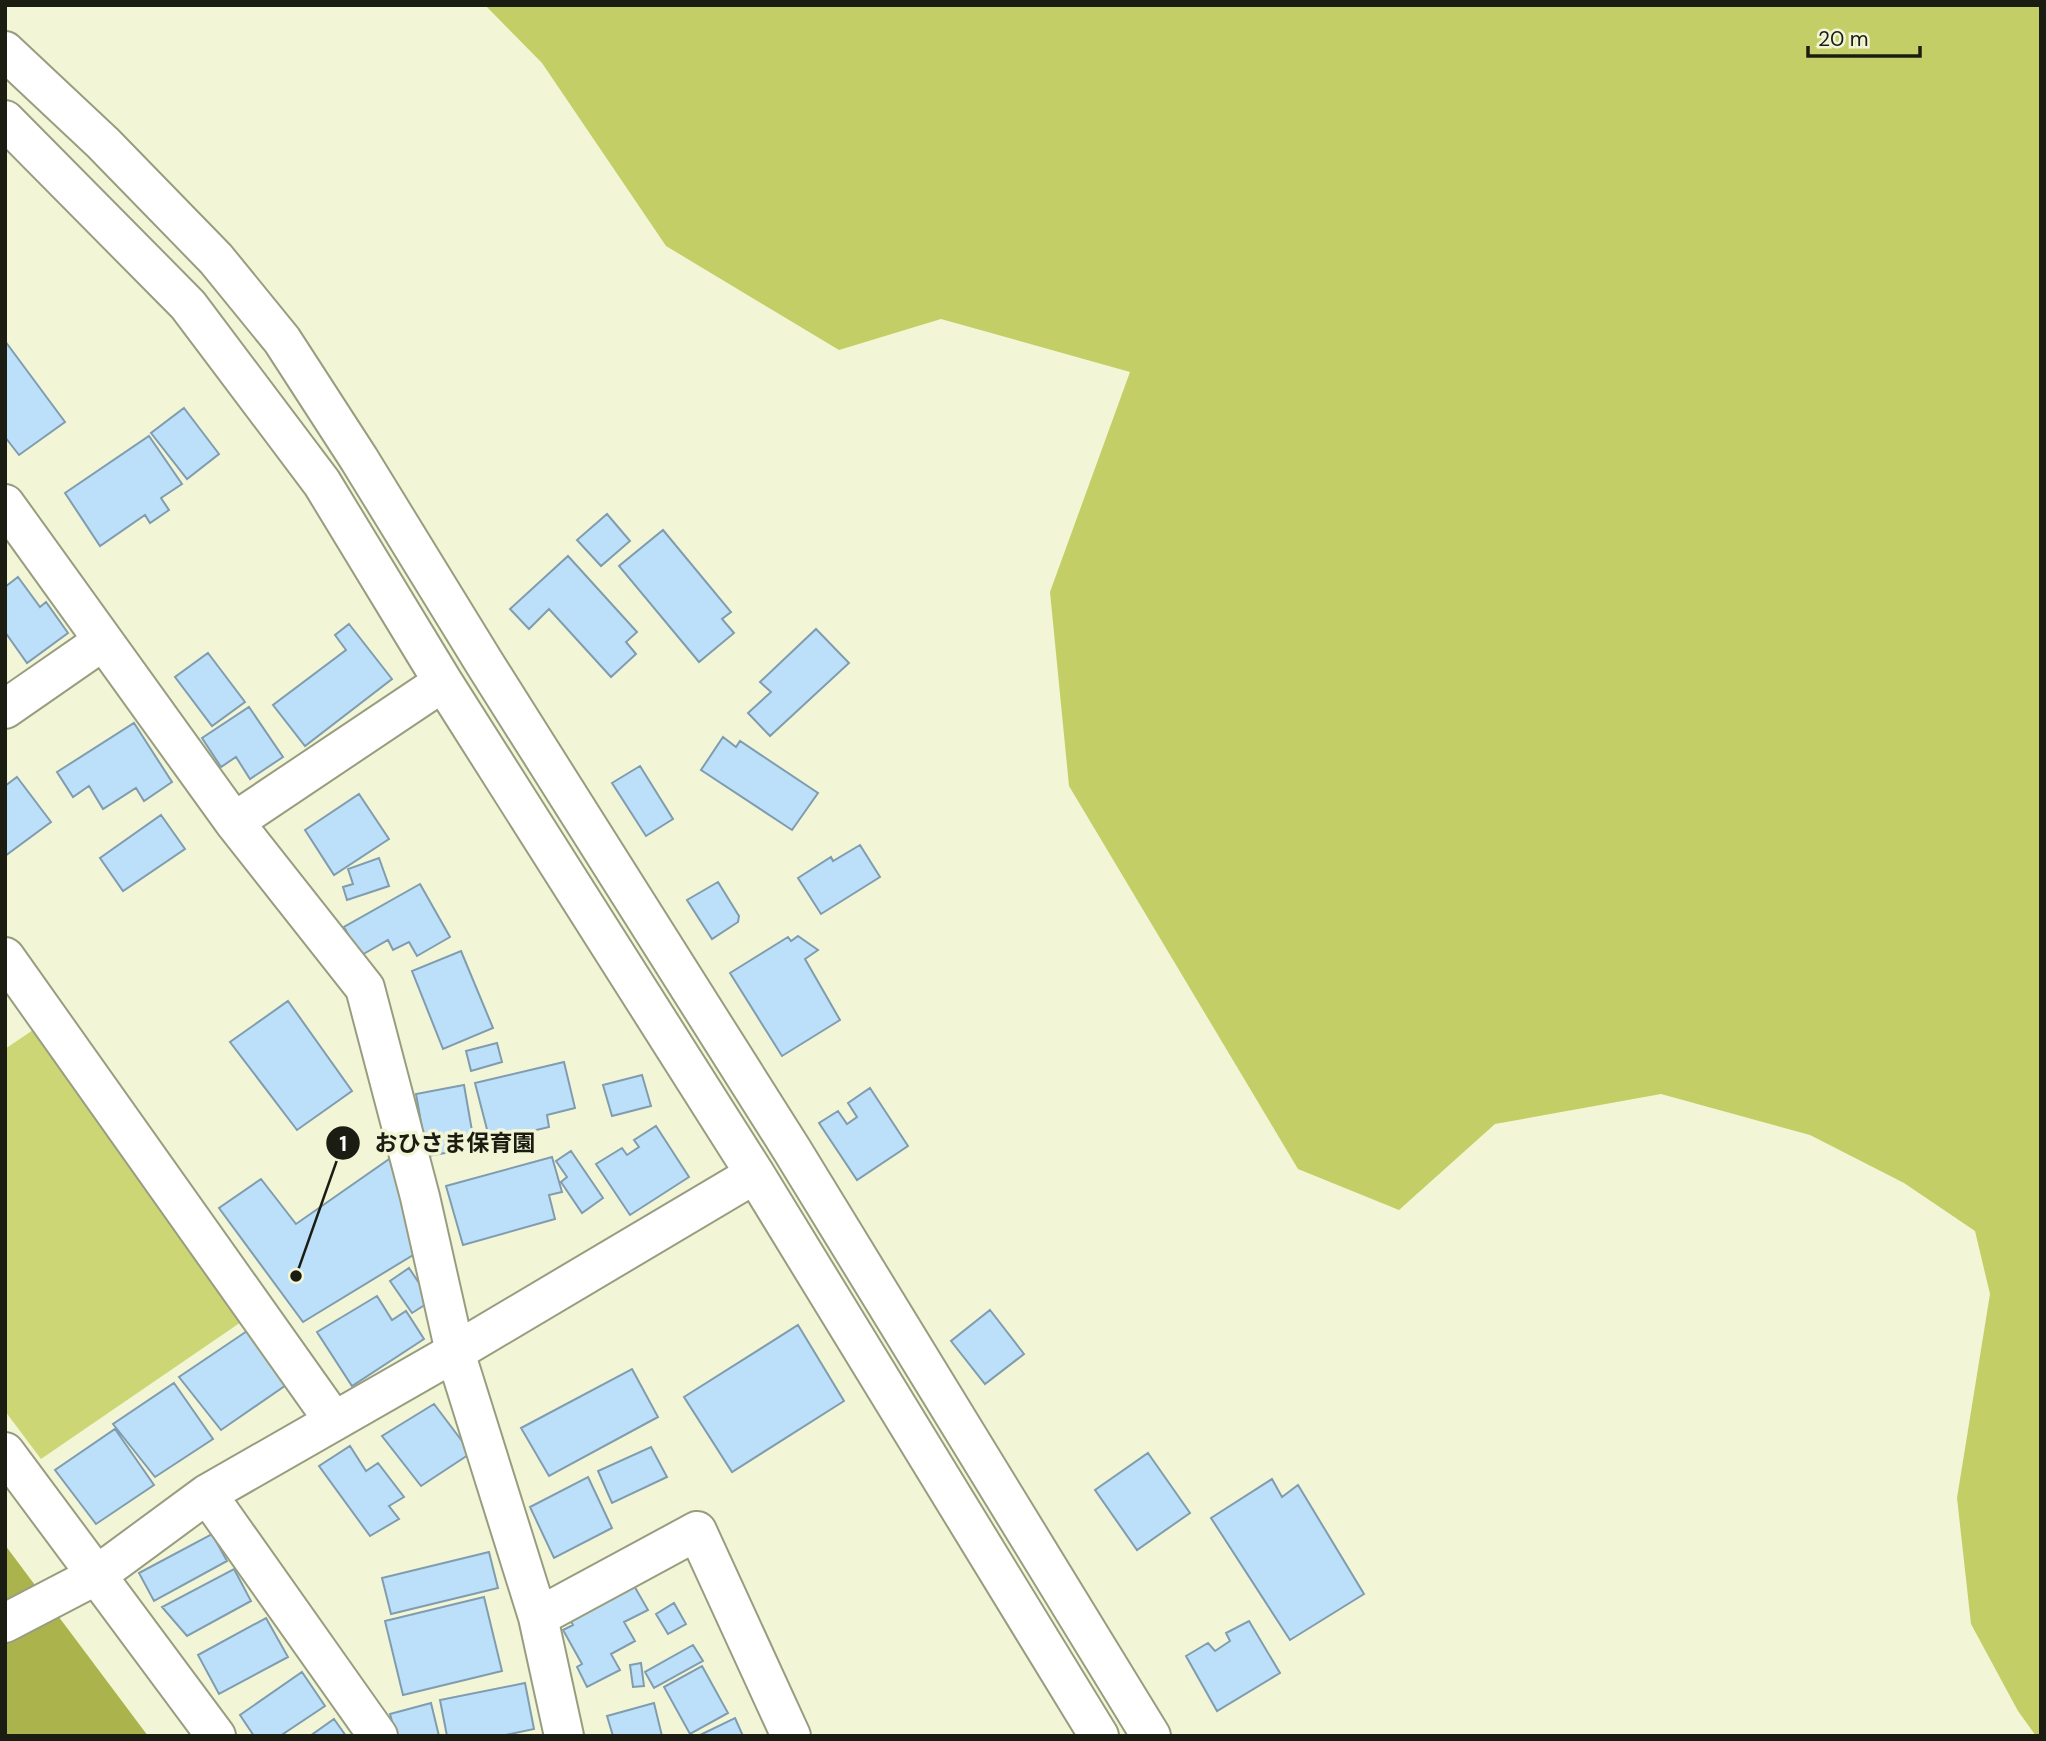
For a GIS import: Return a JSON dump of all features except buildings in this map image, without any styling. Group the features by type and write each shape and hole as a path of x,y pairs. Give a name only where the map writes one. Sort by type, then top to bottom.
{"street":[{"path":"5,51 103,143 216,259 282,340 792,1150 1152,1736"},
{"path":"5,120 188,305 322,483 443,682 755,1174 1099,1736"},
{"path":"5,503 234,822 365,988 420,1196 455,1352 538,1617 564,1736"},
{"path":"5,709 103,641"},
{"path":"234,822 443,682"},
{"path":"5,957 334,1420"},
{"path":"5,1623 97,1574 207,1494 455,1352 755,1174"},
{"path":"5,1452 216,1736"},
{"path":"207,1494 378,1736"},
{"path":"538,1617 697,1531 791,1736"}],"shaded area":[{"path":"485,5 2041,5 2041,1736 2036,1736 2018,1711 1971,1624 1957,1498 1990,1294 1975,1231 1904,1183 1810,1135 1661,1094 1495,1124 1399,1210 1298,1169 1069,786 1050,592 1130,372 941,319 839,350 666,246 542,63"},
{"path":"33,1030 244,1320 41,1459 5,1411 5,1049"},
{"path":"5,1545 148,1736 5,1736"}],"place":[{"name":"おひさま保育園","path":"296,1276"}]}
